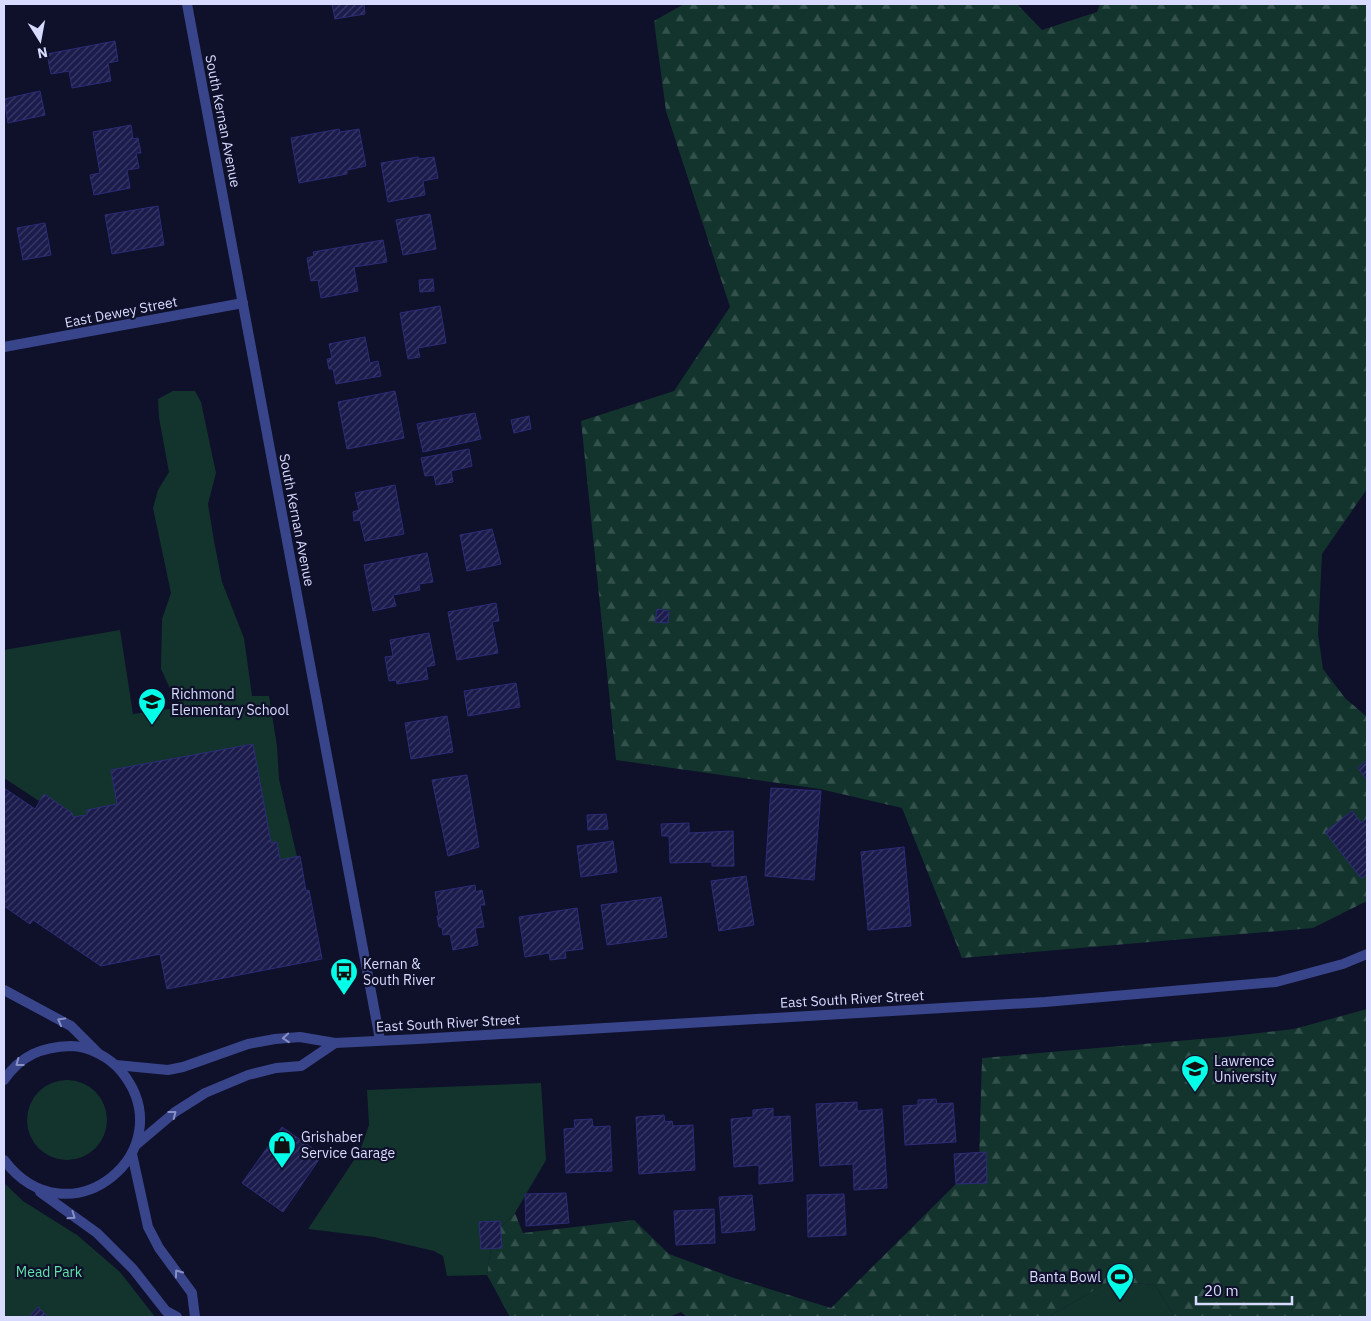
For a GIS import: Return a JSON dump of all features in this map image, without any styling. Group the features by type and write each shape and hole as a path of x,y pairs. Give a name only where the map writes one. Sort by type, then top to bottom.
{"street":[{"name":"South Kernan Avenue","path":"186,4 380,1040"},
{"name":"East Dewey Street","path":"4,347 243,303"},
{"name":"East South River Street","path":"116,1065 168,1070 183,1067 248,1044 275,1039 300,1038 335,1043 1045,1002 1276,982 1343,964 1367,954"},
{"path":"4,990 71,1026 97,1052 116,1065 130,1082 138,1103 140,1124 134,1150 148,1227 159,1248 192,1293 195,1317"},
{"path":"33,1186 55,1194 78,1193 100,1186 118,1172 134,1150 175,1112 205,1093 248,1075 276,1068 301,1066 335,1043"},
{"path":"4,1080 12,1069 30,1055 52,1047 75,1046 97,1052"},
{"path":"4,1160 14,1173 96,1233 133,1270 166,1311 177,1317"}],"green space":[{"path":"684,4 1017,4 1042,30 1097,12 1100,4 1367,4 1367,489 1322,554 1318,634 1323,669 1345,698 1367,717 1367,901 1313,928 962,958 902,808 820,789 616,760 581,421 674,391 730,307 666,111 654,21"},
{"path":"173,391 195,391 201,402 216,473 208,504 222,582 244,638 252,696 269,696 277,746 279,779 297,857 280,860 277,842 271,843 111,770 117,804 87,810 87,815 73,817 72,813 45,795 39,801 4,778 4,650 120,630 133,714 183,707 172,693 161,669 162,619 171,593 153,508 158,490 169,472 159,418 158,399"},
{"name":"Lawrence University","path":"1367,1009 1367,1317 1175,1317 1155,1285 1110,1281 1048,1317 687,1317 681,1312 669,1317 510,1317 487,1275 493,1235 515,1213 523,1233 634,1220 669,1254 734,1278 831,1308 979,1161 982,1058 1294,1029"},
{"path":"59,1080 75,1080 96,1091 107,1112 107,1128 96,1149 75,1160 59,1160 45,1154 33,1142 27,1128 27,1112 33,1098 45,1086"},
{"path":"541,1083 546,1160 515,1213 493,1235 487,1275 447,1276 443,1256 434,1251 374,1237 308,1229 360,1151 369,1125 367,1090"},
{"name":"Mead Park","path":"4,1183 23,1201 77,1235 120,1272 155,1317 4,1317"},
{"name":"Banta Bowl","path":"1110,1281 1155,1285 1175,1317 1048,1317"}],"building":[{"path":"332,4 364,4 365,14 335,19"},
{"path":"115,41 118,61 108,63 111,81 72,88 69,71 51,74 47,54"},
{"path":"40,91 45,115 8,123 4,99"},
{"path":"131,125 133,139 138,138 141,153 136,153 139,168 127,170 130,188 94,195 90,175 100,173 93,132"},
{"path":"339,129 340,132 359,129 366,166 347,170 347,174 299,183 291,138"},
{"path":"418,157 419,159 434,157 438,178 423,181 425,195 388,202 381,163"},
{"path":"158,206 164,245 112,254 105,215"},
{"path":"430,214 436,249 403,255 396,220"},
{"path":"45,223 51,255 23,260 17,228"},
{"path":"383,240 387,262 354,267 358,291 321,298 318,280 311,281 307,258 314,256 313,252"},
{"path":"433,279 434,291 420,292 419,280"},
{"path":"440,306 446,343 418,348 420,357 408,359 400,313"},
{"path":"365,337 370,363 378,361 381,376 336,384 333,369 329,369 327,359 332,358 329,344"},
{"path":"395,391 404,438 347,449 338,402"},
{"path":"475,413 481,439 423,452 417,424"},
{"path":"529,416 531,429 514,433 511,420"},
{"path":"469,449 472,466 451,471 453,482 436,485 434,475 425,476 421,458"},
{"path":"395,485 404,534 365,541 360,520 354,521 353,512 359,510 355,493"},
{"path":"492,529 501,564 467,571 460,535"},
{"path":"427,553 433,582 419,584 420,590 393,595 396,606 373,611 364,565"},
{"path":"496,603 499,621 492,622 498,653 457,660 448,612"},
{"path":"657,609 669,611 668,623 655,622"},
{"path":"429,633 435,665 426,667 428,679 397,684 396,680 389,681 385,657 393,656 390,640"},
{"path":"516,683 520,707 468,716 464,691"},
{"path":"447,716 453,752 411,759 405,723"},
{"path":"253,744 271,843 277,842 280,860 300,856 306,891 309,890 322,959 167,989 160,954 101,966 33,920 30,924 4,906 4,788 35,809 44,794 72,813 73,817 87,815 87,810 117,804 111,770"},
{"path":"1367,760 1367,780 1358,768"},
{"path":"467,775 479,847 448,856 432,780"},
{"path":"771,788 821,791 814,880 765,876"},
{"path":"1352,811 1361,823 1367,818 1367,874 1361,878 1325,832"},
{"path":"606,814 608,829 588,830 587,815"},
{"path":"689,823 689,833 733,831 734,866 712,866 712,862 670,863 669,836 662,836 661,824"},
{"path":"613,841 617,872 581,877 577,846"},
{"path":"904,847 911,926 868,930 861,852"},
{"path":"746,876 754,925 719,931 711,881"},
{"path":"475,885 476,892 482,890 485,905 480,905 484,927 475,928 478,945 453,950 450,934 443,935 442,927 439,927 435,892"},
{"path":"661,897 667,937 607,945 601,905"},
{"path":"577,908 583,949 565,951 566,958 550,960 549,953 525,957 519,917"},
{"path":"936,1099 937,1104 953,1103 956,1142 905,1145 903,1106 918,1105 918,1100"},
{"path":"857,1102 857,1111 882,1109 887,1188 854,1190 853,1164 820,1166 816,1104"},
{"path":"773,1108 773,1117 790,1116 793,1181 759,1184 759,1165 734,1167 731,1119 753,1117 753,1110"},
{"path":"664,1115 665,1122 672,1121 673,1126 693,1125 695,1170 639,1174 636,1117"},
{"path":"592,1119 593,1127 610,1126 612,1171 566,1173 564,1129 575,1128 574,1120"},
{"name":"Grishaber Service Garage","path":"282,1127 322,1155 283,1212 242,1183"},
{"path":"986,1152 987,1183 956,1184 954,1154"},
{"path":"566,1193 569,1223 526,1226 525,1194"},
{"path":"844,1194 846,1235 808,1237 807,1195"},
{"path":"752,1195 755,1230 722,1233 719,1197"},
{"path":"714,1209 715,1243 676,1245 674,1211"},
{"path":"500,1221 502,1248 481,1249 479,1222"},
{"path":"38,1307 48,1317 29,1317"}],"place":[{"name":"Richmond Elementary School","path":"152,726"},
{"name":"Kernan & South River","path":"344,996"},
{"name":"Lawrence University","path":"1195,1093"},
{"name":"Grishaber Service Garage","path":"282,1169"},
{"name":"Banta Bowl","path":"1120,1301"}]}
